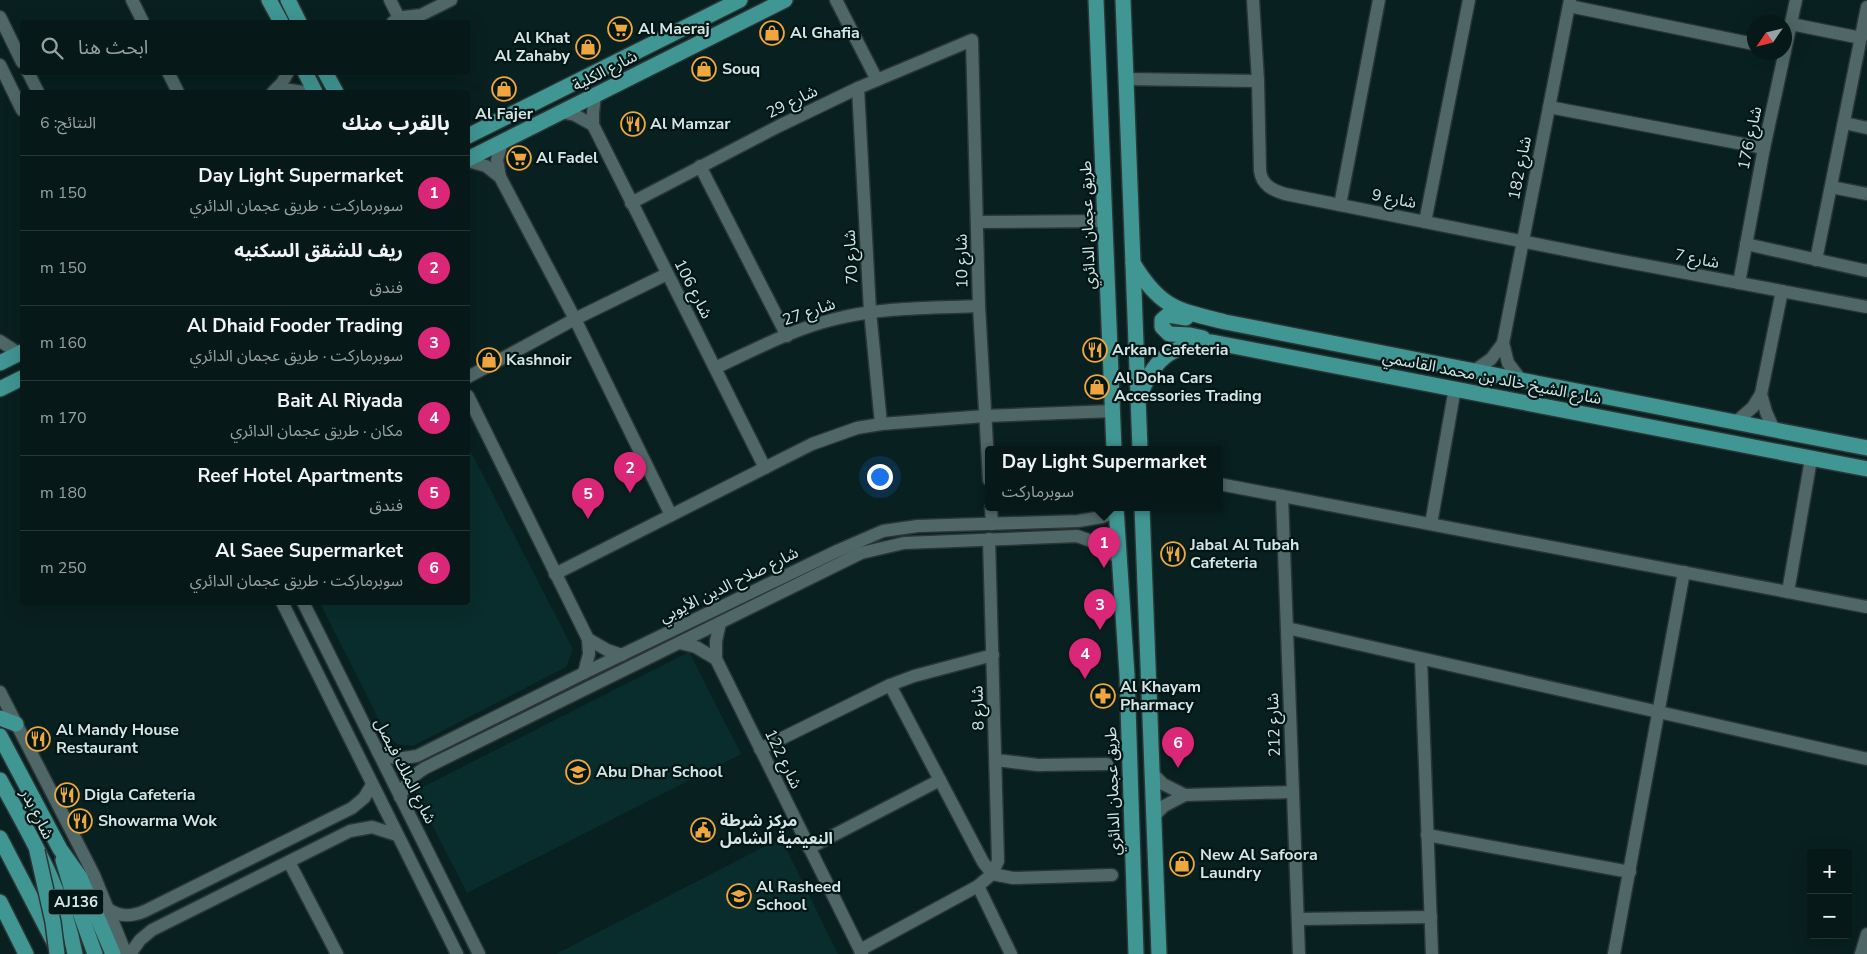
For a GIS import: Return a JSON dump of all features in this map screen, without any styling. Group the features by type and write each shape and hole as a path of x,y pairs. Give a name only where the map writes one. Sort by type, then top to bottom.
{"main road":[{"path":"269,0 279,20"},
{"path":"288,0 298,20"},
{"name":"شارع الكلية","path":"470,135 740,0"},
{"name":"شارع الكلية","path":"470,159 785,0"},
{"name":"طريق عجمان الدائري","path":"1096,0 1114,446"},
{"path":"1123,0 1140,446"},
{"path":"306,75 314,90"},
{"path":"327,75 335,90"},
{"name":"شارع الشيخ خالد بن محمد القاسمي","path":"1133,263 1147,285 1169,305 1225,322 1867,448"},
{"path":"1212,342 1198,337 1169,334 1162,327 1162,320 1171,314 1208,323 1225,322"},
{"name":"شارع الشيخ خالد بن محمد القاسمي","path":"1138,401 1146,380 1163,357 1189,344 1212,342 1867,469"},
{"path":"0,364 20,354"},
{"path":"0,389 20,379"},
{"name":"طريق عجمان الدائري","path":"1117,511 1126,675 1134,951"},
{"path":"1142,511 1159,954"},
{"path":"1126,675 1132,692 1135,711 1142,842 1148,848 1154,849"},
{"path":"0,718 16,724"},
{"name":"AJ136","path":"0,736 60,848 73,893 95,954"},
{"name":"شارع بدر","path":"0,780 37,851 54,922 58,954"},
{"name":"AJ136","path":"0,838 58,954"},
{"path":"60,848 72,864 84,886 113,954"},
{"path":"37,851 61,900 75,954"},
{"path":"0,902 26,954"},
{"path":"10,922 16,954"}],"street":[{"path":"132,0 142,20"},
{"path":"390,0 396,20 421,15 452,0"},
{"path":"836,0 877,80"},
{"path":"1126,79 1258,81 1253,0"},
{"path":"1340,205 1379,0"},
{"path":"1425,222 1469,0"},
{"name":"شارع 176","path":"1792,16 1796,0"},
{"path":"1570,3 1747,42"},
{"name":"شارع 182","path":"1521,380 1508,363 1503,343 1570,3"},
{"path":"1816,260 1844,123 1862,61 1861,38 1867,7"},
{"path":"0,17 20,58"},
{"path":"1792,24 1861,38"},
{"name":"شارع 29","path":"631,204 700,166 858,88 972,40"},
{"name":"شارع 10","path":"972,40 979,306 987,446"},
{"name":"شارع 176","path":"1739,283 1764,148 1783,60"},
{"path":"0,65 20,106"},
{"path":"30,75 37,90"},
{"path":"170,75 177,90"},
{"path":"275,90 286,75"},
{"name":"شارع 9","path":"1258,81 1260,171 1263,181 1267,186 1278,192 1522,242"},
{"name":"شارع 70","path":"858,88 870,312 881,424"},
{"path":"561,112 575,115 593,125 596,95"},
{"path":"1549,107 1764,148"},
{"path":"1844,123 1867,128"},
{"name":"شارع 106","path":"593,125 765,468"},
{"path":"502,142 497,160 500,177 575,319 671,515"},
{"path":"470,161 486,166 500,177"},
{"path":"700,166 787,336"},
{"path":"1831,186 1867,194"},
{"path":"977,222 1105,221"},
{"name":"شارع 7","path":"1522,242 1867,307"},
{"path":"1746,244 1867,271"},
{"path":"470,376 575,319 667,274"},
{"path":"1736,422 1754,407 1762,394 1782,291"},
{"name":"شارع 27","path":"715,368 787,336 834,319 870,312 979,306"},
{"path":"0,341 20,352"},
{"name":"شارع 182","path":"1474,371 1491,359 1503,343"},
{"path":"1431,524 1455,388"},
{"path":"1762,394 1766,412 1774,430"},
{"path":"470,400 588,639 589,654 584,672"},
{"path":"555,574 812,444 834,435 881,424 985,416 1113,411"},
{"path":"1788,592 1812,459"},
{"path":"1223,485 1867,607"},
{"name":"212 شارع","path":"1282,496 1299,954"},
{"path":"991,511 992,524"},
{"name":"شارع صلاح الدين الأيوبي","path":"378,752 397,759 418,756 584,672 851,544 883,531 918,526 1078,521 1094,519 1112,511"},
{"path":"1077,536 1078,521"},
{"name":"شارع صلاح الدين الأيوبي","path":"400,797 406,784 418,772 848,558 875,548 904,543 1077,536 1100,544 1119,559"},
{"name":"شارع 8","path":"989,539 999,854 996,868 992,874"},
{"path":"1614,954 1684,572"},
{"path":"283,605 457,954"},
{"name":"شارع الملك فيصل","path":"304,605 479,954"},
{"path":"723,606 724,621"},
{"name":"شارع 122","path":"724,621 716,641 716,659 861,952"},
{"path":"1287,628 1867,760"},
{"path":"588,639 607,650 622,654"},
{"path":"680,643 696,647 716,659"},
{"path":"760,749 890,685 914,676 993,655"},
{"path":"1421,658 1432,954"},
{"path":"890,685 983,862 992,874 1014,878 1112,875"},
{"path":"0,692 94,874 126,954"},
{"path":"525,701 531,715"},
{"path":"996,760 1038,765 1107,764"},
{"path":"1152,773 1163,784 1185,795"},
{"path":"809,848 940,780"},
{"path":"108,909 119,915 132,916 161,903 337,816 358,803 372,785"},
{"path":"1153,817 1164,806 1185,795 1293,792"},
{"path":"337,816 342,817 347,825 345,834"},
{"path":"130,954 145,934 357,828 372,827 397,835"},
{"path":"1427,835 1630,872"},
{"path":"289,862 338,954"},
{"path":"861,952 978,886 992,874"},
{"path":"978,886 1011,954"},
{"path":"161,903 157,909 159,917 170,922"},
{"path":"1298,919 1430,916"},
{"path":"1861,954 1867,934"}],"shaded area":[{"path":"470,450 573,649 566,667 413,746 397,744 387,736 321,605 470,605"},
{"name":"Abu Dhar School","path":"689,652 741,754 467,893 415,791"},
{"name":"Al Rasheed School","path":"781,838 838,954 556,954"}],"place":[{"name":"Al Maeraj","path":"620,29"},
{"name":"Al Ghafia","path":"772,33"},
{"name":"Al Khat Al Zahaby","path":"588,47"},
{"name":"Souq","path":"704,69"},
{"name":"Al Fajer","path":"504,89"},
{"name":"Al Mamzar","path":"633,124"},
{"name":"Al Fadel","path":"519,158"},
{"name":"Arkan Cafeteria","path":"1095,350"},
{"name":"Kashnoir","path":"489,360"},
{"name":"Al Doha Cars Accessories Trading","path":"1097,387"},
{"name":"ريف للشقق السكنيه","path":"630,493"},
{"name":"Reef Hotel Apartments","path":"588,519"},
{"name":"Jabal Al Tubah Cafeteria","path":"1173,554"},
{"name":"Day Light Supermarket","path":"1104,568"},
{"name":"Al Dhaid Fooder Trading","path":"1100,630"},
{"name":"Bait Al Riyada","path":"1085,679"},
{"name":"Al Khayam Pharmacy","path":"1103,696"},
{"name":"Al Mandy House Restaurant","path":"38,739"},
{"name":"Al Saee Supermarket","path":"1178,768"},
{"name":"Abu Dhar School","path":"578,772"},
{"name":"Digla Cafeteria","path":"67,795"},
{"name":"Showarma Wok","path":"80,821"},
{"name":"مركز شرطة النعيمية الشامل","path":"703,830"},
{"name":"New Al Safoora Laundry","path":"1182,864"},
{"name":"Al Rasheed School","path":"739,896"}]}
